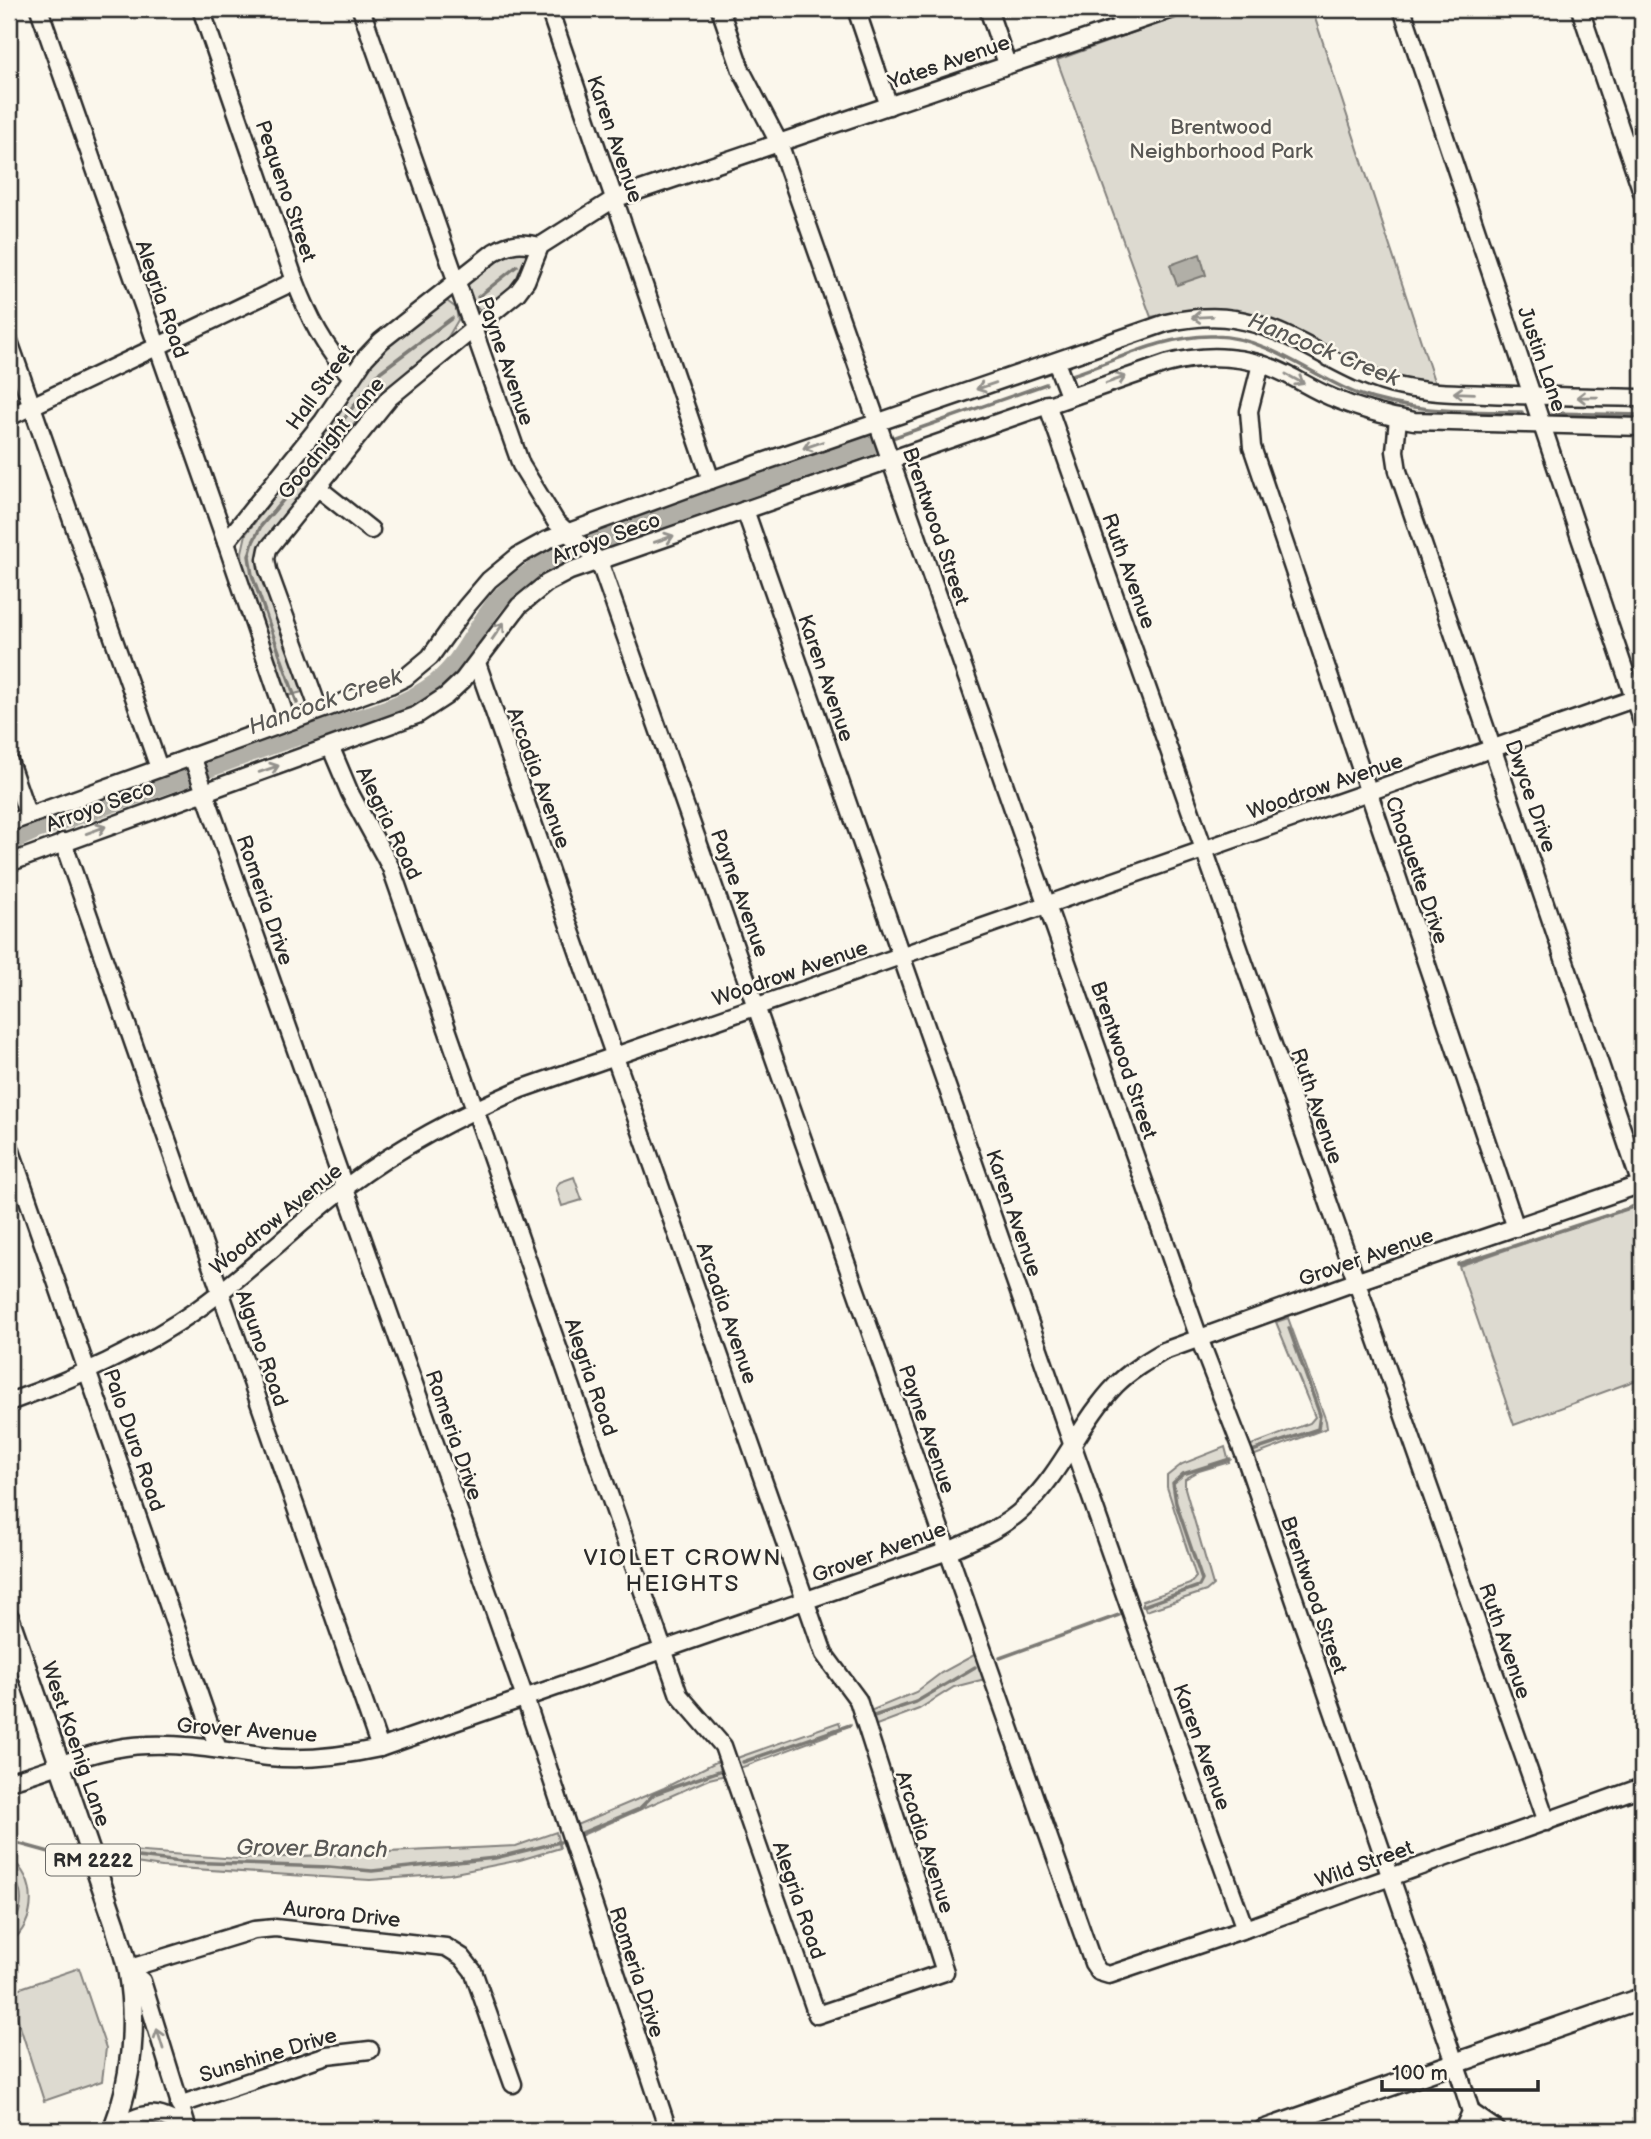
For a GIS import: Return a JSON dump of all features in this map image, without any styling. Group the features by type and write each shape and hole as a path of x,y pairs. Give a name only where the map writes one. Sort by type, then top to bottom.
{"main road":[{"name":"West Koenig Lane","path":"9,1618 115,1924 127,1969 130,2065 110,2128"},
{"path":"1264,2130 1642,1997"}],"street":[{"name":"Alegria Road","path":"39,9 287,721"},
{"name":"Pequeno Street","path":"201,9 295,281 322,341 334,359 351,376"},
{"name":"Payne Avenue","path":"361,9 521,465 556,523 599,561 947,1551 1093,1962 1099,1972"},
{"name":"Karen Avenue","path":"549,9 710,480"},
{"name":"Brentwood Street","path":"720,9 741,70 779,143 1199,1338 1244,1454 1471,2112"},
{"path":"856,9 889,106"},
{"path":"988,9 1007,64"},
{"path":"1117,9 1123,26"},
{"name":"Yates Avenue","path":"779,143 1173,9"},
{"name":"Justin Lane","path":"1402,9 1532,396 1638,697 1642,722"},
{"path":"1580,9 1642,192"},
{"path":"540,246 614,199 779,143"},
{"name":"Hall Street","path":"226,542 324,421 351,376 381,341 494,252 509,244 540,246"},
{"name":"Goodnight Lane","path":"319,710 266,559 275,539 389,398 517,293 526,281 540,246"},
{"path":"9,417 295,281"},
{"name":"Arroyo Seco","path":"9,823 390,685 412,672 438,649 466,607 496,574 532,547 710,480 1166,323 1192,318 1221,317 1247,321 1271,329 1356,372 1398,386 1431,391 1532,396 1642,398"},
{"path":"9,341 159,768"},
{"name":"Arroyo Seco","path":"9,863 204,791 331,748 426,710 455,688 477,663 506,620 527,599 558,577 1069,396 1182,360 1221,357 1261,364 1345,403 1398,418 1444,423 1642,427"},
{"path":"1056,362 1069,396"},
{"name":"Choquette Drive","path":"1261,364 1249,411 1252,447 1516,1228"},
{"name":"Ruth Avenue","path":"1047,404 1547,1822"},
{"name":"Dwyce Drive","path":"1398,418 1395,451 1398,471 1642,1184"},
{"path":"317,487 371,530"},
{"name":"Karen Avenue","path":"745,510 1245,1929"},
{"name":"Arcadia Avenue","path":"477,663 824,1654 858,1700 944,1972 817,2015"},
{"name":"Woodrow Avenue","path":"9,1402 88,1372 160,1334 220,1292 344,1188 408,1145 475,1108 521,1089 1638,697"},
{"name":"Alegria Road","path":"331,748 349,793 391,868 679,1695 723,1746 817,2015"},
{"name":"Romeria Drive","path":"192,756 525,1698 667,2130"},
{"path":"9,761 28,816"},
{"name":"Alguno Road","path":"63,842 380,1748"},
{"name":"Palo Duro Road","path":"9,1145 218,1749"},
{"name":"Grover Avenue","path":"9,1781 110,1750 135,1746 218,1749 308,1759 380,1748 947,1551 985,1536 1027,1506 1048,1482 1100,1404 1137,1367 1164,1351 1355,1282 1642,1184"},
{"name":"Wild Street","path":"1099,1972 1109,1975 1245,1929 1642,1787"},
{"name":"Aurora Drive","path":"127,1969 254,1930 275,1928 433,1945 454,1951 473,1971 513,2084"},
{"path":"127,1969 142,1981 187,2128"},
{"name":"Sunshine Drive","path":"179,2105 327,2055 370,2050"},
{"path":"1463,2130 1471,2112 1497,2130"},
{"path":"110,2128 146,2113 156,2113 187,2128"}],"green space":[{"name":"Brentwood Neighborhood Park","path":"1198,9 1312,9 1435,384 1393,377 1362,368 1273,323 1249,314 1207,310 1151,317 1057,60"},
{"path":"525,249 528,254 526,263 513,285 486,308 481,310 474,305 469,299 464,282 496,256"},
{"path":"447,301 456,308 458,320 448,337 434,353 364,411 265,544 259,563 302,692 287,696 243,569 242,552 246,534 348,400 373,359 440,302"},
{"path":"574,1177 582,1200 562,1206 556,1188 560,1182"},
{"path":"1642,1203 1642,1378 1514,1425 1459,1266"},
{"path":"1288,1318 1327,1428 1250,1457 1246,1447 1310,1423 1315,1417 1276,1322"},
{"path":"1225,1447 1229,1462 1199,1471 1185,1479 1185,1488 1213,1585 1206,1591 1146,1611 1142,1601 1190,1584 1196,1577 1167,1487 1167,1476 1182,1464"},
{"path":"976,1654 985,1679 954,1687 919,1709 874,1726 870,1711 916,1692 941,1673"},
{"path":"839,1722 842,1730 740,1768 737,1758"},
{"path":"722,1759 726,1775 709,1779 578,1837 574,1826 664,1788"},
{"path":"556,1832 560,1848 520,1860 450,1874 370,1880 162,1867 109,1859 105,1849 238,1859 516,1846"},
{"path":"9,1857 19,1866 25,1877 31,1900 25,1924 9,1944 21,1900"},
{"path":"79,1968 106,2048 102,2081 44,2101 9,1992"}],"shaded area":[{"path":"1200,254 1206,275 1177,285 1170,265"}],"waterway":[{"path":"478,297 517,266"},
{"path":"297,703 252,575 249,556 253,542 261,526 380,372 452,318"},
{"name":"Hancock Creek","path":"1072,375 1142,349 1179,339 1215,336 1253,343 1358,394 1398,405 1439,410 1522,412"},
{"name":"Hancock Creek","path":"892,438 1046,384"},
{"name":"Hancock Creek","path":"1552,413 1642,415"},
{"name":"Hancock Creek","path":"593,542 874,444"},
{"name":"Hancock Creek","path":"206,769 278,743 388,709 421,693 451,668 504,594 536,569 571,549"},
{"name":"Hancock Creek","path":"300,729 300,735"},
{"name":"Hancock Creek","path":"9,842 35,830 187,777"},
{"name":"Grover Branch","path":"1458,1264 1642,1204"},
{"name":"Grover Branch","path":"1252,1451 1318,1429 1320,1415 1289,1328"},
{"name":"Grover Branch","path":"1143,1606 1199,1586 1202,1580 1176,1503 1173,1483 1183,1474 1230,1459"},
{"name":"Grover Branch","path":"1000,1658 1119,1615"},
{"name":"Grover Branch","path":"874,1716 916,1702 975,1667"},
{"name":"Grover Branch","path":"743,1762 850,1725"},
{"name":"Grover Branch","path":"579,1834 639,1809 654,1794 722,1770"},
{"name":"Grover Branch","path":"9,1841 77,1857"},
{"name":"Grover Branch","path":"103,1853 181,1862 372,1871 495,1858 560,1842"}],"district":[{"name":"VIOLET CROWN HEIGHTS","path":"683,1570"}]}
